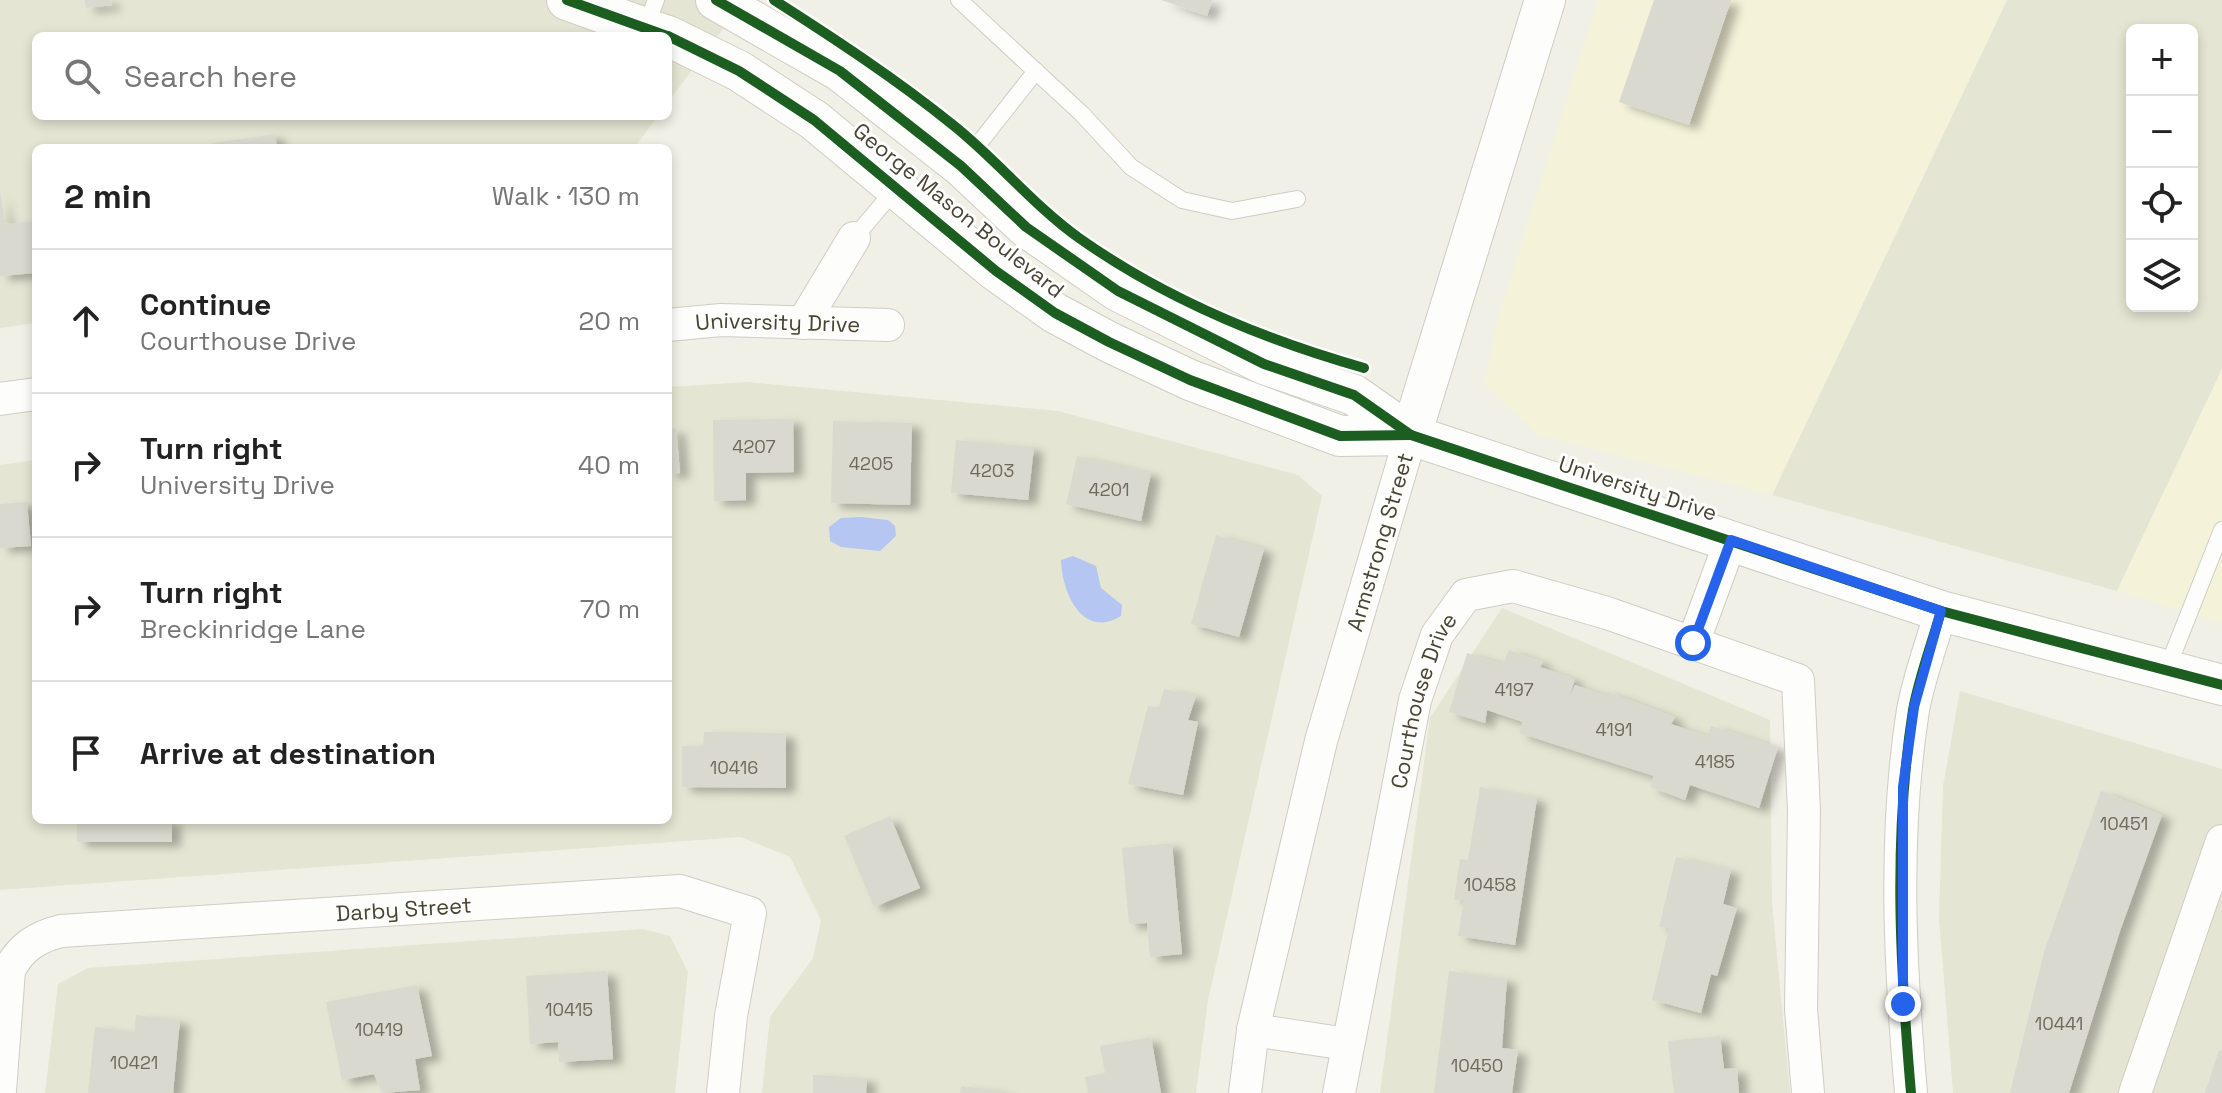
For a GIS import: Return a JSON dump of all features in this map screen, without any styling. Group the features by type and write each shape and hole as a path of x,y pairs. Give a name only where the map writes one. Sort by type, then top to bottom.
{"street":[{"name":"George Mason Boulevard","path":"567,0 659,25"},
{"name":"George Mason Boulevard","path":"716,0 840,71 961,166 1026,227 1118,291 1264,364 1354,395 1411,435"},
{"name":"Armstrong Street","path":"1245,1093 1253,1030 1321,741 1545,0"},
{"name":"George Mason Boulevard","path":"672,32 814,120 996,271 1043,305 1131,354 1340,436 1411,435"},
{"path":"803,323 854,238"},
{"name":"University Drive","path":"672,325 721,320 888,325"},
{"path":"0,399 32,395"},
{"name":"University Drive","path":"1411,435 1941,611 2222,685"},
{"path":"1693,643 1731,540"},
{"name":"Courthouse Drive","path":"1339,1093 1415,700 1437,635 1451,610 1466,595 1513,586 1798,680 1804,811 1801,1009 1808,1093"},
{"path":"1911,1093 1901,905 1903,787 1914,707 1941,611"},
{"path":"2135,1093 2222,841"},
{"name":"Darby Street","path":"0,1091 9,970 16,956 42,936 76,930 680,891 750,913 731,1016 723,1093"},
{"path":"1253,1030 1347,1044"}],"lane":[{"path":"959,0 1036,71 1131,167 1182,200 1232,211 1297,199"},
{"path":"961,166 1036,71"},
{"path":"854,238 897,187"},
{"path":"2166,671 2222,530"}],"shaded area":[{"path":"0,0 745,0 672,97 672,32 32,32 32,120 655,120 637,144 32,144 32,324 0,328"},
{"path":"1598,0 2007,0 1772,495 1538,435 1484,385 1500,311"},
{"path":"2007,0 2222,0 2222,369 2117,591 1772,495"},
{"path":"2222,369 2222,623 2117,591"},
{"path":"747,382 1058,411 1298,475 1322,496 1208,1000 1196,1093 762,1093 770,1017 813,958 821,920 790,857 741,837 0,890 0,465 32,461 32,824 672,824 672,387"},
{"path":"1502,608 1770,720 1772,903 1790,1093 1380,1093 1430,718"},
{"path":"1960,691 2222,769 2222,1093 1953,1093 1939,917 1943,786"},
{"path":"643,929 670,936 688,972 675,1093 45,1093 58,984 88,968"}],"water":[{"path":"841,518 888,520 895,526 896,536 880,551 841,547 830,541 829,527"},
{"path":"1073,556 1096,566 1101,588 1122,605 1121,616 1107,622 1095,622 1077,609 1065,586 1061,560"}],"building":[{"path":"85,0 111,0 112,5 86,8"},
{"path":"1161,0 1212,0 1207,16"},
{"path":"1654,0 1731,0 1689,125 1619,102"},
{"path":"275,134 276,144 212,144"},
{"path":"0,191 5,224 32,221 32,273 0,276"},
{"path":"793,419 794,472 746,473 746,500 714,501 713,420"},
{"path":"833,421 912,423 910,505 831,503"},
{"path":"672,428 676,428 680,473 672,474"},
{"path":"956,440 1034,447 1028,500 951,493"},
{"path":"1077,456 1151,473 1141,521 1066,504"},
{"path":"27,502 31,546 0,548 0,504"},
{"path":"1216,535 1264,549 1239,637 1191,624"},
{"path":"1509,650 1543,662 1540,667 1575,679 1570,695 1575,685 1605,695 1606,691 1675,717 1671,724 1707,736 1711,726 1778,747 1759,808 1690,785 1685,800 1650,787 1654,776 1519,733 1523,722 1487,710 1485,723 1449,712 1467,653 1503,664"},
{"path":"1164,689 1196,696 1188,720 1198,722 1183,795 1128,784 1148,706 1159,707"},
{"path":"704,732 786,733 786,788 682,787 682,746 703,746"},
{"path":"1480,787 1537,798 1515,945 1458,936 1464,899 1454,900 1460,859 1468,860"},
{"path":"2101,791 2162,815 2120,931 2069,1093 2010,1093 2044,952"},
{"path":"890,816 920,888 874,907 844,836"},
{"path":"77,824 172,824 172,842 77,842"},
{"path":"1172,843 1182,954 1150,957 1147,923 1129,924 1122,848"},
{"path":"1676,857 1731,870 1723,904 1737,908 1717,976 1711,974 1701,1013 1652,1000 1669,928 1659,927"},
{"path":"607,971 613,1059 559,1062 558,1042 530,1044 526,976"},
{"path":"1449,971 1507,979 1502,1048 1518,1050 1512,1093 1434,1093"},
{"path":"417,985 432,1056 415,1059 420,1090 382,1093 374,1074 342,1080 326,1002"},
{"path":"136,1015 180,1020 173,1093 88,1093 95,1027 134,1032"},
{"path":"1720,1036 1724,1069 1737,1068 1739,1093 1674,1093 1668,1041"},
{"path":"1151,1037 1161,1093 1088,1093 1085,1077 1105,1073 1100,1046"},
{"path":"2219,1050 2222,1051 2222,1093 2205,1093"},
{"path":"813,1075 867,1078 866,1093 813,1093"},
{"path":"961,1086 1003,1091 1003,1093 960,1093"}],"cycle path":[{"path":"567,0 656,32"},
{"path":"716,0 840,71 961,166 1026,227 1118,291 1264,364 1354,395 1411,435 1941,611 2222,685"},
{"path":"774,0 931,108 1062,225 1112,260 1216,315 1364,368"},
{"path":"672,38 739,71 814,120 996,271 1055,313 1190,380 1340,436 1411,435"},
{"path":"1911,1093 1900,902 1903,806 1913,710 1941,611"}],"route":[{"path":"1693,643 1720,578 1731,540 1941,611 1914,707 1903,787 1903,1004"}]}
